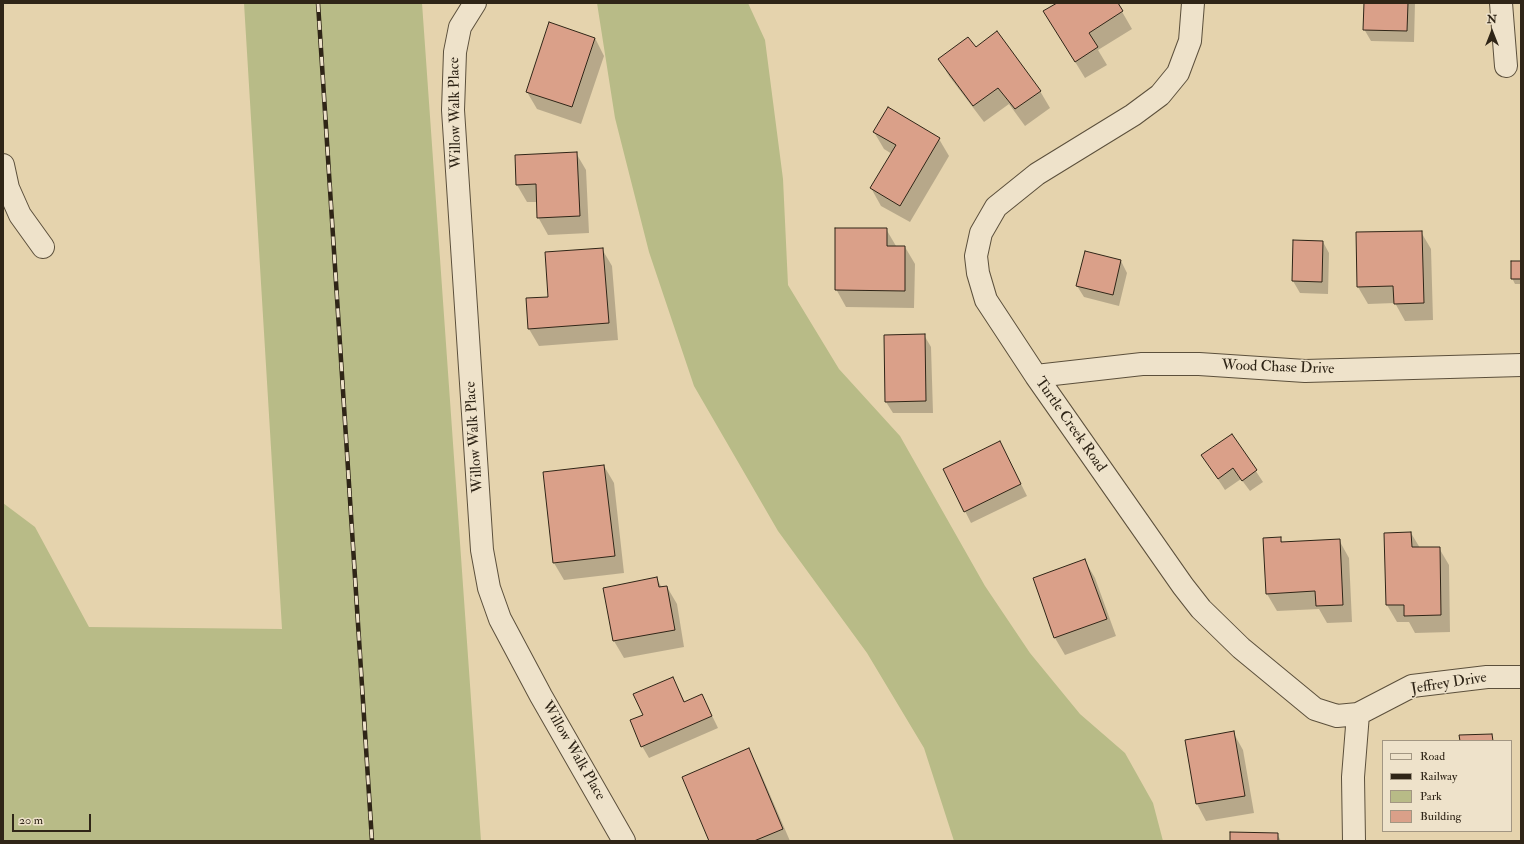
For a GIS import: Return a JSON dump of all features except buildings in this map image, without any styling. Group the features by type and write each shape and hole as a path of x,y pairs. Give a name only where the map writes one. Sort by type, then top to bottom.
{"street":[{"name":"Willow Walk Place","path":"475,3 460,27 454,52 453,110 482,550 489,588 500,619 541,696 624,841"},
{"name":"Turtle Creek Road","path":"1193,3 1190,41 1178,73 1160,94 1133,115 1037,174 996,207 981,233 976,256 978,273 986,300 1036,376 1201,610 1242,648 1314,709 1337,716 1358,714"},
{"path":"1501,3 1506,66"},
{"path":"3,166 8,188 20,215 43,247"},
{"name":"Wood Chase Drive","path":"1036,376 1142,364 1199,364 1305,371 1521,365"},
{"name":"Jeffrey Drive","path":"1358,714 1412,686 1487,677 1521,677"},
{"path":"1354,841 1353,777 1358,714"}],"green space":[{"path":"244,3 422,3 481,841 3,841 3,503 35,527 89,627 282,629"},
{"path":"597,3 748,3 765,40 783,179 788,285 839,369 900,436 985,586 1030,653 1080,714 1125,753 1153,803 1163,841 954,841 924,748 867,653 778,531 694,386 649,252 615,118"}],"railway":[{"path":"318,3 372,841"}]}
